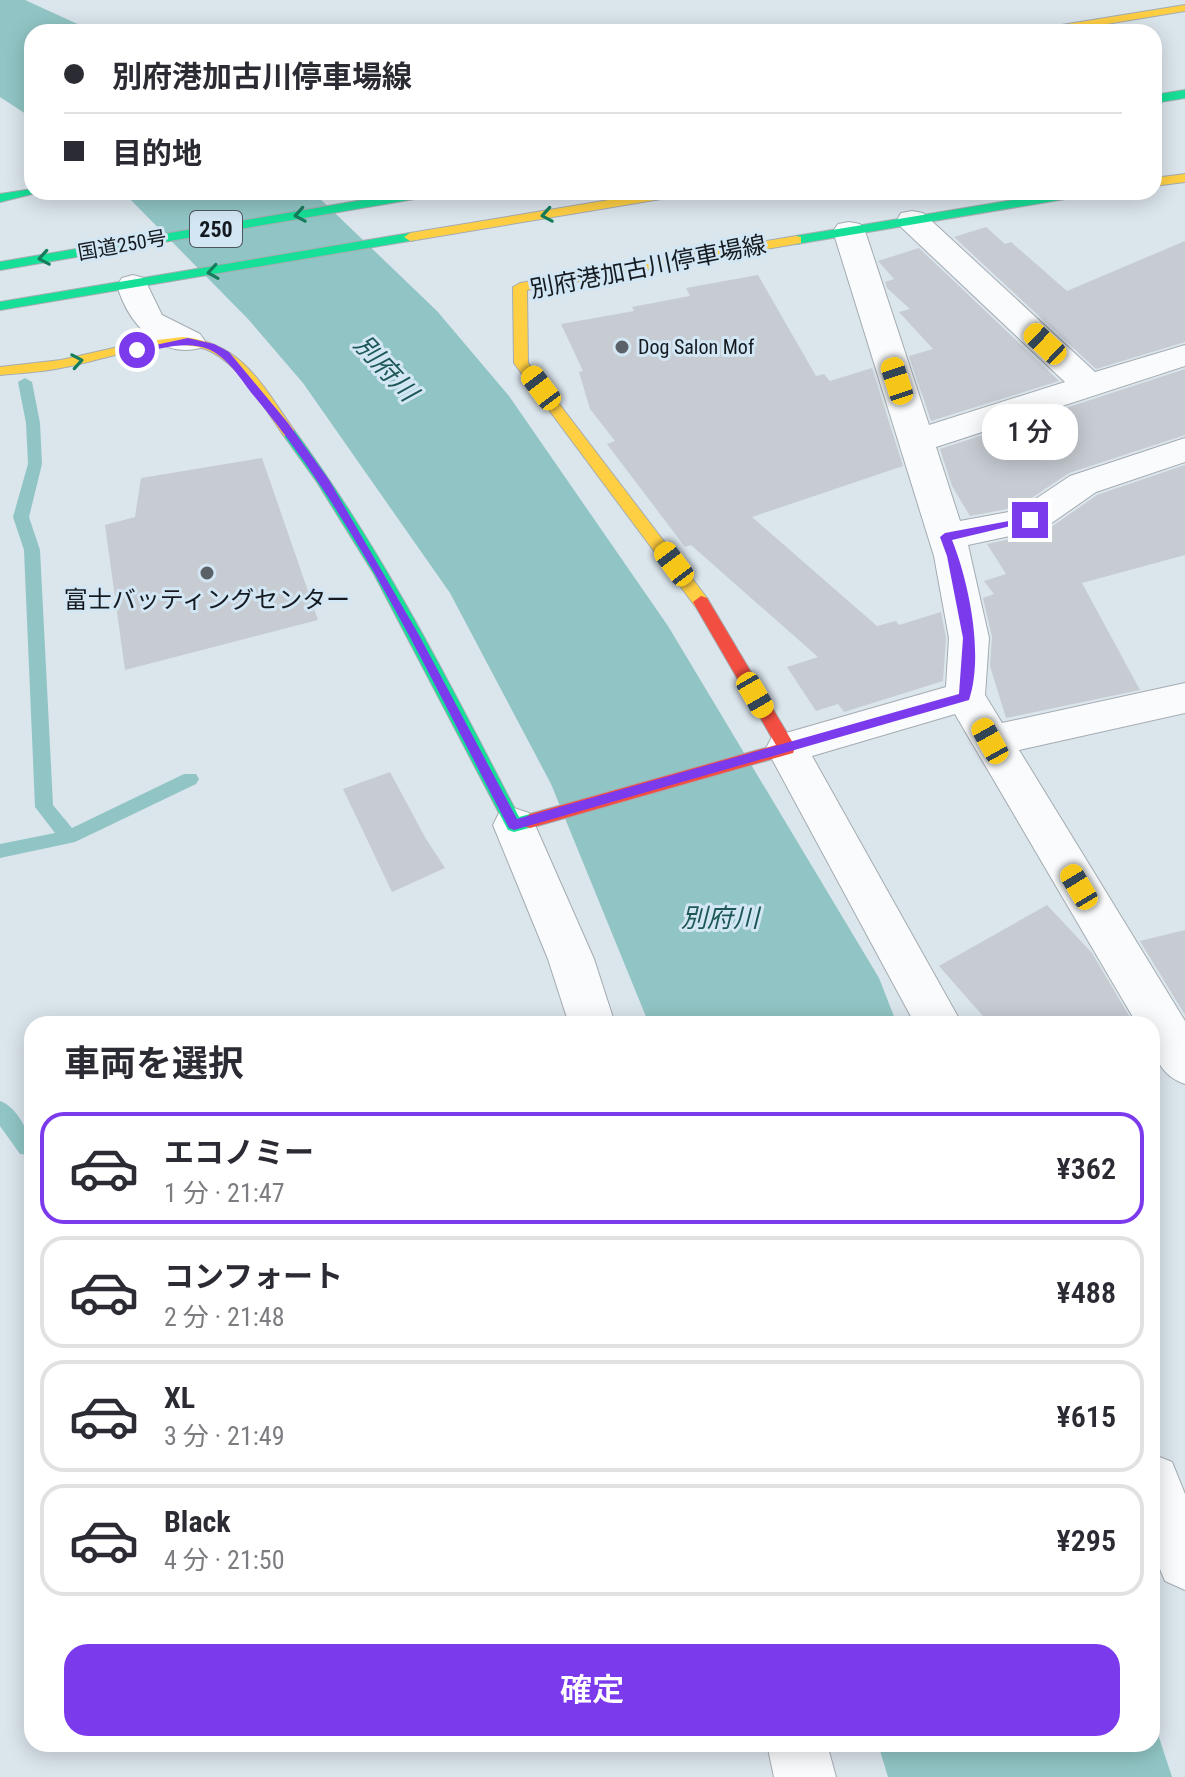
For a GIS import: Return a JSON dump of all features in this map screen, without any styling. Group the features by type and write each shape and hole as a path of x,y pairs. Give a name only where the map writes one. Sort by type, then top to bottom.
{"main road":[{"path":"1086,24 1185,8"},
{"path":"1162,98 1185,94"},
{"path":"1162,113 1185,110"},
{"path":"1162,181 1185,178"},
{"path":"0,198 24,194"},
{"name":"国道250号","path":"0,266 385,200"},
{"name":"250","path":"0,306 633,200"},
{"name":"別府港加古川停車場線","path":"776,751 693,589 521,363 520,287 1034,200"},
{"path":"0,371 188,341 210,346 225,354 284,425 325,483 527,821 776,751"}],"street":[{"path":"912,220 1089,386"},
{"path":"849,231 953,556 969,638 965,696 1157,1016"},
{"path":"133,285 139,309 150,323 188,341"},
{"path":"916,441 1185,355"},
{"path":"945,537 1030,520 1083,484 1185,450"},
{"path":"934,1016 776,751 965,696"},
{"path":"990,741 1185,698"},
{"path":"527,821 589,1016"},
{"path":"1160,1022 1185,1063"},
{"path":"799,1752 805,1777"}],"water":[{"path":"0,0 25,0 78,24 24,24 24,113 0,97"},
{"name":"別府川","path":"131,200 321,200 437,311 509,396 668,626 879,978 894,1016 646,1016 551,784 450,593 303,383 248,319"},
{"path":"1160,1740 1172,1777 888,1777 880,1752 1160,1752"}],"building":[{"path":"986,227 1005,244 1011,242 1067,291 1185,241 1185,342 1096,369 954,237"},
{"path":"919,248 1059,381 931,421 909,356 933,349 899,312 910,309 887,288 885,282 894,279 878,261"},
{"path":"758,275 816,376 824,374 830,381 872,368 903,466 752,517 877,626 896,621 899,625 941,612 946,638 943,681 844,712 838,704 816,711 787,667 818,657 691,545 685,547 607,444 615,441 590,409 579,372 583,371 561,324 634,311 632,307 690,296 686,288"},
{"path":"1185,369 1185,435 1069,473 1018,507 970,516 952,486 940,449"},
{"name":"富士バッティングセンター","path":"262,458 318,620 125,670 105,525 135,517 141,478"},
{"path":"1185,465 1185,555 1082,583 1140,690 1006,718 990,666 992,637 983,598 994,594 984,581 1006,574 987,544 1044,532 1097,495"},
{"path":"390,772 445,868 392,892 343,789"},
{"path":"1047,905 1092,953 1129,1016 983,1016 939,966"},
{"path":"1185,930 1185,1015 1140,941"}],"waterway":[{"path":"25,382 33,423 35,464 21,517 32,550 44,807 69,837"},
{"path":"69,837 190,779"},
{"path":"0,851 69,837"},
{"path":"0,1110 24,1144"}],"traffic: fast":[{"path":"1162,98 1185,94"},
{"path":"0,198 24,194"},
{"path":"0,266 385,200"},
{"path":"796,240 1035,200"},
{"path":"0,306 410,237"},
{"path":"289,433 382,574 514,825 530,821"}],"traffic: slow":[{"path":"1086,24 1185,8"},
{"path":"1162,181 1185,178"},
{"path":"410,237 631,200"},
{"path":"701,602 521,363 520,287 796,240"},
{"path":"0,371 61,364 140,346 201,343 217,349 238,366 289,433"}],"traffic: jam":[{"path":"530,821 787,748 701,602"}],"place":[{"name":"Dog Salon Mof","path":"622,347"},
{"name":"富士バッティングセンター","path":"207,573"}],"route":[{"path":"137,350 188,341 210,346 236,365 284,425 325,483 414,635 514,825 965,696 969,638 953,556 945,537 1030,520"}]}
